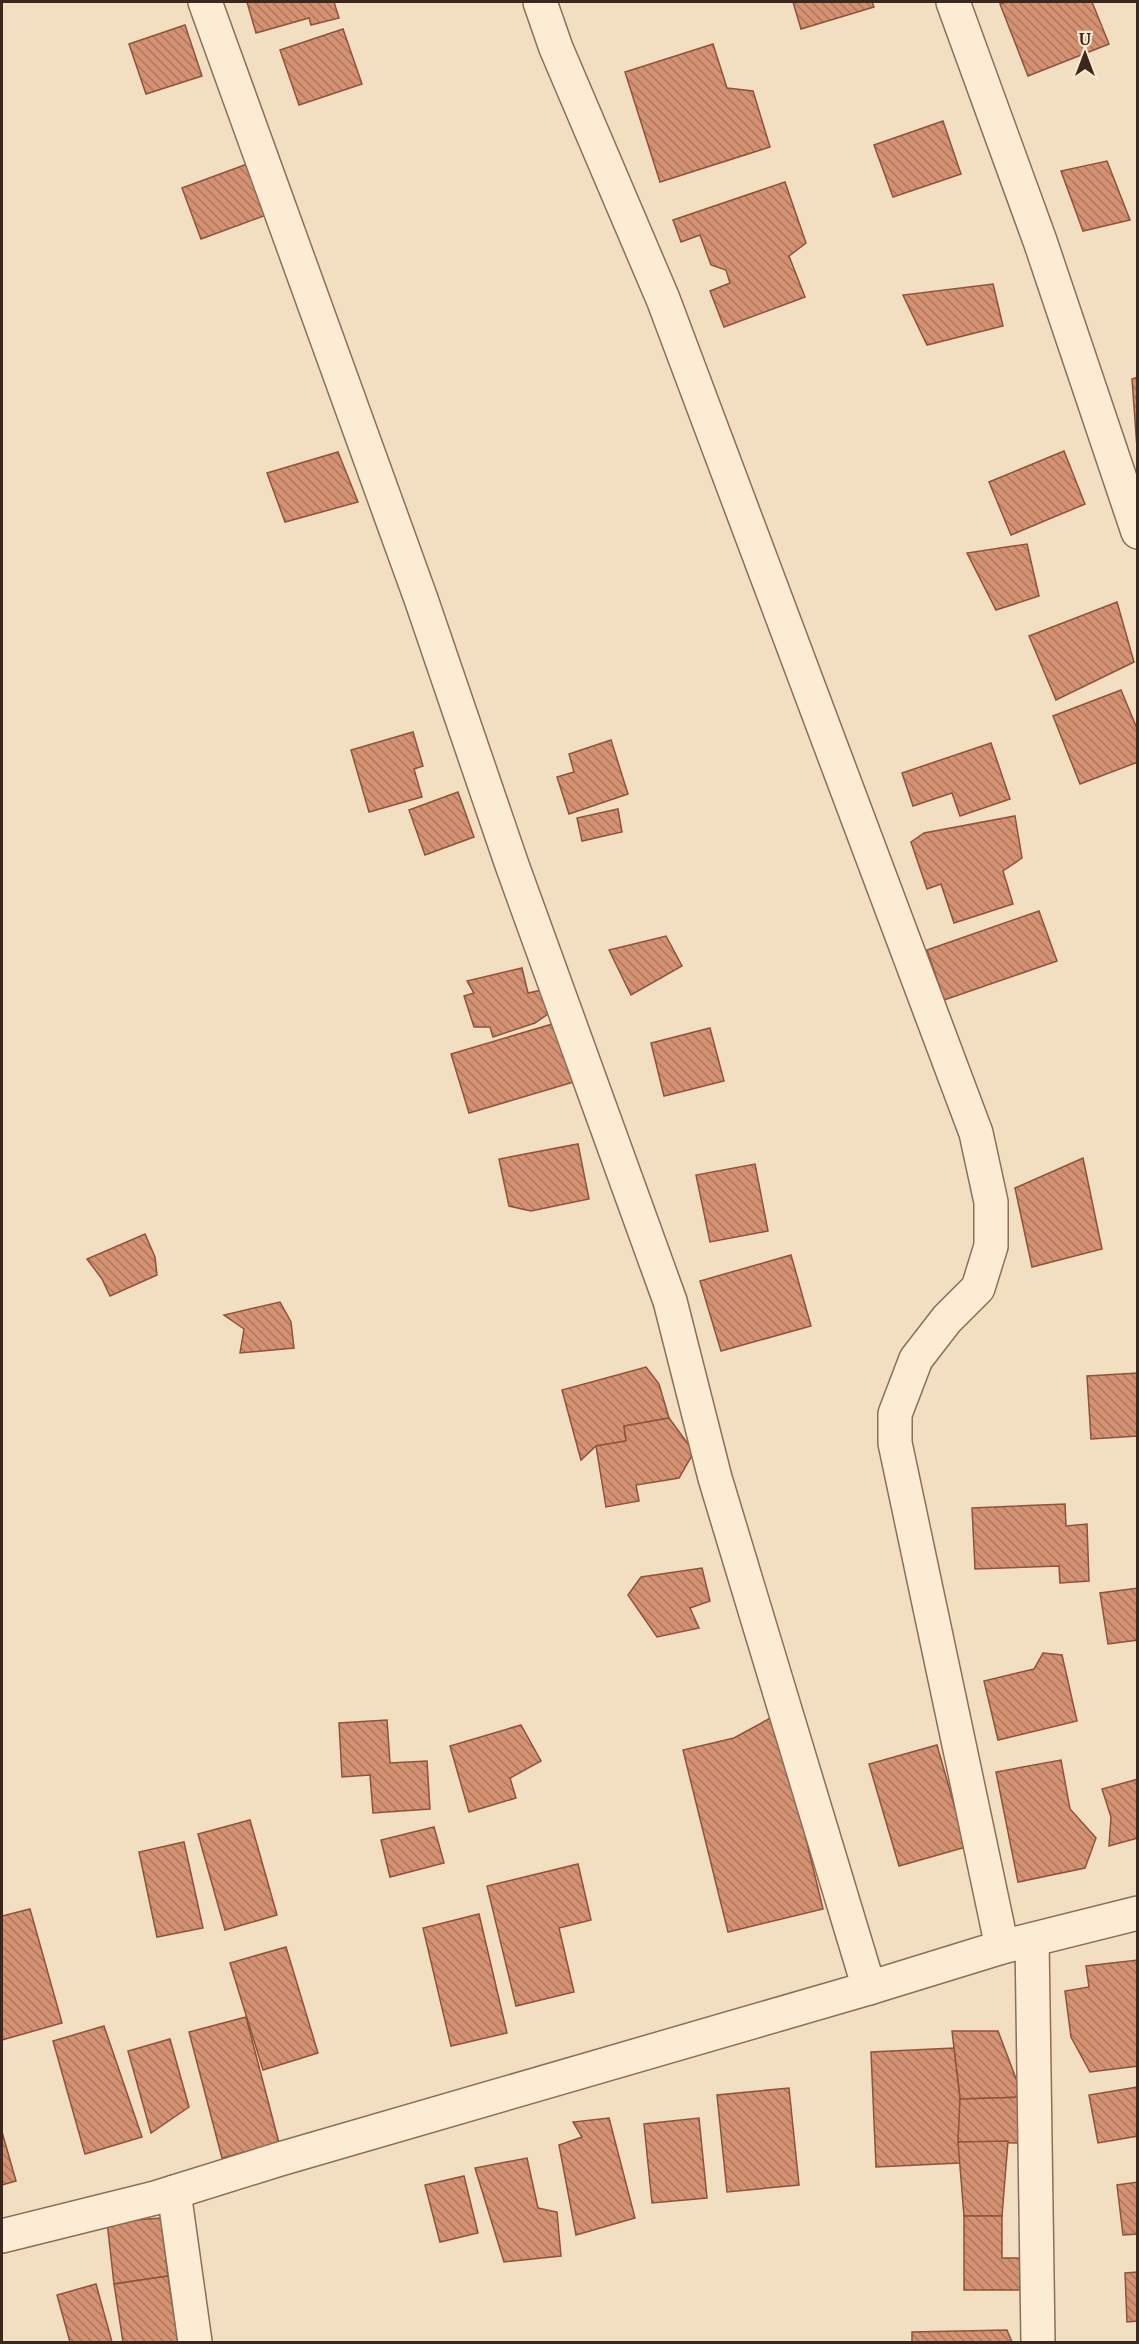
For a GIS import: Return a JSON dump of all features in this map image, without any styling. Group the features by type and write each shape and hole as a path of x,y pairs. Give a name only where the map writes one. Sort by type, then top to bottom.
{"street":[{"path":"205,2 421,599 512,865 670,1301 715,1478 869,1989"},
{"path":"540,2 556,48 663,299 976,1133 991,1202 991,1246 978,1288 947,1320 916,1359 895,1414 895,1443 1017,1944 1038,2343"},
{"path":"953,2 1040,241 1137,532"},
{"path":"2,2236 174,2192 1017,1944 1137,1913"},
{"path":"174,2192 195,2343"}],"building":[{"path":"247,2 334,2 339,18 311,25 309,18 256,33"},
{"path":"793,2 872,2 874,7 801,29"},
{"path":"1006,2 1092,2 1109,44 1028,76 1000,4"},
{"path":"185,25 202,76 146,94 129,44"},
{"path":"343,29 362,84 299,105 280,50"},
{"path":"713,44 727,88 753,91 770,147 660,182 625,72"},
{"path":"943,121 961,174 893,197 874,145"},
{"path":"1107,161 1130,220 1083,231 1061,171"},
{"path":"250,163 269,214 201,239 182,188"},
{"path":"785,182 806,243 789,256 805,297 724,327 710,291 730,283 726,270 711,265 700,235 681,242 673,220"},
{"path":"993,284 1003,326 927,345 903,295"},
{"path":"1138,377 1138,448 1137,448 1132,379"},
{"path":"1064,451 1085,504 1011,535 989,482"},
{"path":"338,452 358,502 285,522 267,473"},
{"path":"1027,544 1039,596 996,610 967,553"},
{"path":"1117,602 1134,662 1056,700 1029,636"},
{"path":"1121,690 1138,731 1138,762 1080,784 1053,716"},
{"path":"413,732 423,766 414,769 422,797 369,812 351,750"},
{"path":"611,740 628,794 569,814 557,777 574,772 569,754"},
{"path":"991,743 1010,799 960,816 952,793 913,806 902,773"},
{"path":"458,792 474,837 425,855 409,810"},
{"path":"618,809 622,832 582,841 577,818"},
{"path":"1015,816 1022,858 1003,871 1013,904 954,923 941,884 927,889 911,842 924,833"},
{"path":"1039,911 1057,961 944,1000 927,950"},
{"path":"666,936 682,966 631,995 609,950"},
{"path":"522,968 528,993 542,990 548,1014 535,1023 493,1037 490,1027 474,1027 464,996 474,993 467,981"},
{"path":"559,1022 577,1081 469,1113 451,1054"},
{"path":"710,1028 724,1081 664,1096 651,1043"},
{"path":"578,1144 589,1199 531,1211 509,1206 499,1159"},
{"path":"1083,1158 1102,1249 1032,1267 1015,1188"},
{"path":"755,1164 768,1231 710,1242 696,1175"},
{"path":"145,1234 155,1257 157,1275 110,1296 102,1279 87,1259"},
{"path":"791,1255 811,1326 721,1351 700,1281"},
{"path":"280,1302 291,1322 294,1348 240,1353 244,1329 224,1315"},
{"path":"646,1367 659,1384 669,1418 624,1426 626,1441 596,1446 581,1460 562,1390"},
{"path":"1138,1373 1138,1436 1091,1439 1087,1376"},
{"path":"669,1418 694,1452 679,1478 636,1485 639,1501 606,1507 596,1446 626,1441 624,1426"},
{"path":"1065,1504 1066,1526 1087,1524 1089,1581 1060,1583 1059,1566 975,1569 972,1508"},
{"path":"702,1568 710,1601 690,1608 699,1628 657,1637 628,1595 641,1577"},
{"path":"1138,1588 1138,1640 1108,1644 1100,1593"},
{"path":"1043,1653 1062,1655 1077,1721 998,1740 984,1681 1034,1669"},
{"path":"776,1715 823,1909 728,1932 683,1750 734,1738"},
{"path":"387,1720 390,1763 427,1761 430,1809 373,1813 370,1775 342,1777 339,1723"},
{"path":"521,1725 541,1761 510,1778 516,1798 469,1812 450,1746"},
{"path":"937,1745 966,1847 899,1866 869,1764"},
{"path":"1061,1760 1070,1809 1096,1838 1085,1868 1018,1882 996,1772"},
{"path":"1138,1779 1138,1838 1109,1846 1111,1817 1102,1789"},
{"path":"250,1820 277,1915 225,1930 198,1834"},
{"path":"434,1827 444,1863 390,1877 381,1840"},
{"path":"184,1842 203,1928 157,1937 139,1852"},
{"path":"578,1864 591,1920 559,1928 574,1992 516,2006 487,1886"},
{"path":"30,1909 62,2023 2,2040 2,1916"},
{"path":"479,1914 507,2033 451,2046 423,1928"},
{"path":"286,1947 318,2053 263,2070 230,1963"},
{"path":"1138,1960 1138,2066 1090,2072 1071,2037 1065,1991 1089,1987 1086,1966"},
{"path":"246,2017 279,2143 222,2158 189,2032"},
{"path":"104,2026 142,2137 85,2154 53,2041"},
{"path":"952,2031 998,2031 1023,2097 960,2099"},
{"path":"170,2039 189,2107 151,2133 128,2051"},
{"path":"954,2048 960,2099 960,2163 876,2167 871,2052"},
{"path":"1138,2087 1138,2136 1098,2143 1089,2095"},
{"path":"789,2088 799,2185 727,2192 717,2095"},
{"path":"1023,2097 1024,2143 958,2142 960,2099"},
{"path":"609,2118 635,2218 576,2235 559,2145 582,2137 573,2122"},
{"path":"699,2118 707,2198 652,2203 644,2124"},
{"path":"2,2132 16,2181 2,2185"},
{"path":"1008,2141 1002,2216 964,2216 958,2142"},
{"path":"527,2158 538,2208 557,2212 561,2256 504,2262 475,2168"},
{"path":"464,2176 478,2233 440,2242 425,2185"},
{"path":"1138,2182 1138,2234 1123,2235 1117,2185"},
{"path":"964,2216 1002,2216 1002,2258 1026,2258 1026,2290 964,2290"},
{"path":"161,2218 168,2276 114,2284 107,2222"},
{"path":"1138,2272 1138,2321 1127,2322 1125,2273"},
{"path":"168,2276 178,2342 123,2342 114,2284"},
{"path":"96,2284 112,2342 70,2342 57,2295"},
{"path":"1007,2330 1012,2342 912,2342 912,2332"}]}
